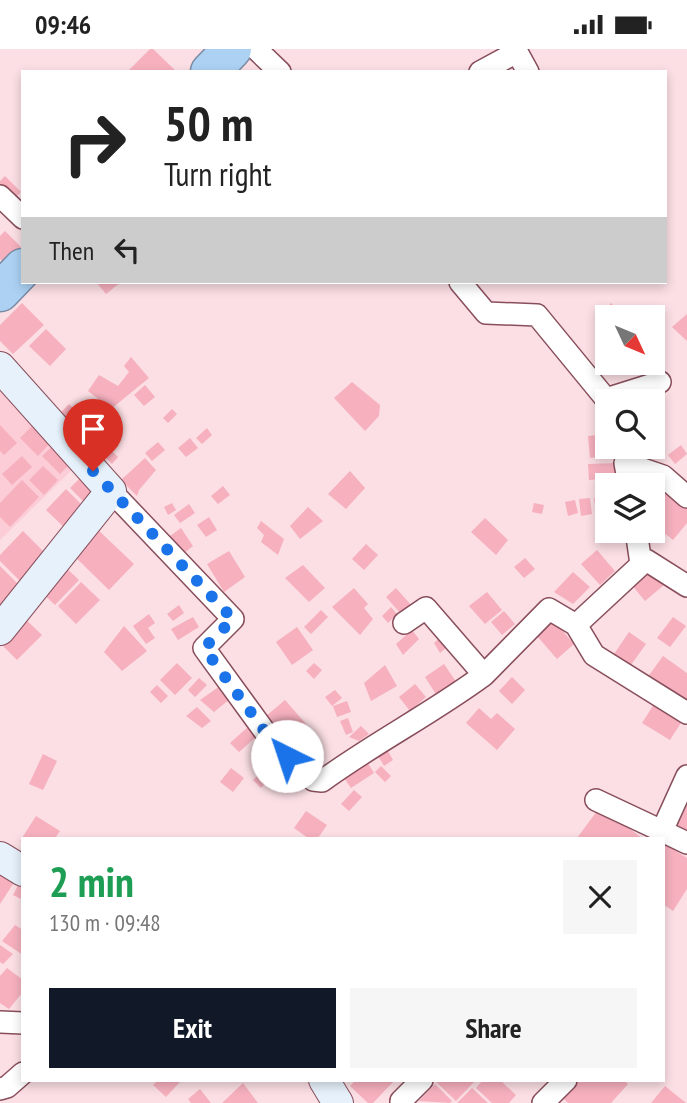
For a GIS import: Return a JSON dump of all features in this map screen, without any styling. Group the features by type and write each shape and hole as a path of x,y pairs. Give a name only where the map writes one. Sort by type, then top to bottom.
{"highway":[{"path":"212,70 232,49"},
{"path":"0,292 21,270"}],"street":[{"path":"256,49 278,70"},
{"path":"484,70 517,52 527,70"},
{"path":"0,196 21,216"},
{"path":"462,284 486,313 537,315 606,399 660,382"},
{"path":"0,367 111,491 233,619 204,648 268,736 313,780 322,781 368,748 442,706 484,675 549,609 576,625 594,655 687,713"},
{"path":"627,473 625,463 654,473"},
{"path":"665,478 687,498"},
{"path":"0,630 111,491"},
{"path":"638,543 641,565"},
{"path":"576,625 646,561 687,586"},
{"path":"404,623 426,608 484,675"},
{"path":"662,831 687,776"},
{"path":"596,800 687,843"},
{"path":"0,857 21,870"},
{"path":"0,1023 21,1023"},
{"path":"0,1089 7,1087 21,1075"},
{"path":"325,1082 338,1103"},
{"path":"401,1102 420,1082"},
{"path":"543,1103 564,1082"}],"shaded area":[{"path":"0,374 80,462 0,540"}],"building":[{"path":"153,49 175,70 129,70"},
{"path":"5,176 21,192 10,203 0,193 0,181"},
{"path":"5,231 21,247 5,264 0,259 0,236"},
{"path":"98,284 118,284 106,294"},
{"path":"22,303 44,325 13,354 0,341 0,325"},
{"path":"687,314 687,341 672,327"},
{"path":"46,329 66,349 50,366 29,346"},
{"path":"131,357 149,378 111,409 88,391 99,375 118,386 129,372 124,366"},
{"path":"352,382 380,405 379,416 365,431 334,398"},
{"path":"145,385 155,397 144,406 134,395"},
{"path":"69,404 79,414 66,426 56,417"},
{"path":"172,409 177,414 168,423 163,418"},
{"path":"35,423 53,440 38,456 20,438"},
{"path":"0,425 17,443 4,455 0,451"},
{"path":"207,428 212,435 202,444 196,438"},
{"path":"595,435 595,457 590,458 588,436"},
{"path":"190,438 198,448 186,457 178,448"},
{"path":"158,442 165,450 152,461 145,453"},
{"path":"56,443 74,460 60,474 42,456"},
{"path":"681,445 687,454 675,464 668,455"},
{"path":"109,448 118,457 112,464 102,454"},
{"path":"22,456 32,467 12,485 2,474"},
{"path":"145,458 156,470 137,496 121,480"},
{"path":"617,463 617,473 595,473 595,480 589,480 588,464"},
{"path":"43,466 58,480 44,495 29,480"},
{"path":"350,471 365,488 346,509 328,494"},
{"path":"81,477 96,491 85,503 70,488"},
{"path":"22,480 39,497 10,527 0,517 0,503"},
{"path":"223,486 230,495 218,504 211,496"},
{"path":"66,489 88,511 68,531 46,510"},
{"path":"665,491 687,508 687,523 673,540 665,534"},
{"path":"590,498 592,514 581,516 579,499"},
{"path":"575,500 578,513 568,516 565,502"},
{"path":"172,503 176,510 168,515 164,507"},
{"path":"534,503 544,505 542,514 532,512"},
{"path":"189,504 195,513 180,523 174,515"},
{"path":"308,507 323,521 300,539 290,526"},
{"path":"209,517 217,530 206,537 197,525"},
{"path":"485,518 508,540 496,555 471,532"},
{"path":"261,521 284,539 278,555 261,542 264,535 257,528"},
{"path":"94,526 134,564 109,590 69,551"},
{"path":"181,528 193,546 183,554 170,536"},
{"path":"23,531 48,556 21,582 0,561 0,555"},
{"path":"366,544 378,555 364,570 352,559"},
{"path":"597,550 615,571 600,585 581,564"},
{"path":"229,551 245,577 224,592 207,564"},
{"path":"525,558 535,569 524,578 514,567"},
{"path":"61,563 79,580 55,605 37,588"},
{"path":"303,565 325,588 309,602 285,578"},
{"path":"0,566 22,588 0,609"},
{"path":"650,569 664,585 645,601 631,584"},
{"path":"573,572 590,587 573,604 554,592"},
{"path":"81,582 100,600 76,624 58,606"},
{"path":"354,588 368,604 364,608 373,619 360,635 332,607"},
{"path":"396,588 411,605 401,614 386,597"},
{"path":"487,592 502,610 485,624 469,606"},
{"path":"179,605 184,613 173,621 167,614"},
{"path":"391,607 397,614 388,623 382,616"},
{"path":"321,610 328,617 311,634 304,627"},
{"path":"504,611 515,624 502,635 491,622"},
{"path":"149,614 155,623 148,628 155,638 146,644 133,626"},
{"path":"21,615 42,635 17,660 0,643"},
{"path":"193,617 199,627 178,640 171,629"},
{"path":"673,617 686,626 670,647 657,638"},
{"path":"554,621 574,644 557,659 537,636"},
{"path":"124,626 147,651 122,671 104,652"},
{"path":"297,627 313,650 292,665 276,642"},
{"path":"412,630 419,639 403,655 396,644"},
{"path":"629,632 646,644 631,665 614,654"},
{"path":"443,635 452,643 440,653 434,643"},
{"path":"663,656 687,673 687,705 647,678"},
{"path":"177,663 192,678 175,695 160,680"},
{"path":"314,663 322,670 314,679 306,671"},
{"path":"444,664 457,683 437,696 425,677"},
{"path":"385,665 397,686 371,701 364,683"},
{"path":"512,677 525,690 512,704 499,691"},
{"path":"199,678 207,685 195,697 188,690"},
{"path":"415,684 426,697 410,711 399,697"},
{"path":"157,685 168,696 161,703 150,692"},
{"path":"220,686 230,699 214,712 200,700"},
{"path":"335,690 342,698 332,706 325,697"},
{"path":"285,700 306,724 280,746 259,722"},
{"path":"347,701 351,712 337,717 333,706"},
{"path":"656,701 684,718 670,740 642,723"},
{"path":"197,707 211,721 202,728 186,716"},
{"path":"479,708 491,719 497,713 515,729 497,750 466,723"},
{"path":"348,718 353,732 346,735 340,721"},
{"path":"361,726 369,734 359,741 349,737"},
{"path":"248,727 257,736 239,752 230,743"},
{"path":"384,744 393,760 384,766 374,749"},
{"path":"43,754 57,761 43,790 29,784"},
{"path":"364,757 374,773 351,788 339,771"},
{"path":"381,766 391,776 385,782 375,772"},
{"path":"231,768 244,778 233,792 220,782"},
{"path":"261,772 269,780 261,788 253,780"},
{"path":"354,790 362,797 349,811 341,804"},
{"path":"687,805 687,830 677,826"},
{"path":"600,807 641,837 578,837"},
{"path":"306,811 327,825 319,837 307,837 294,828"},
{"path":"36,816 60,831 56,837 23,837"},
{"path":"665,844 687,858 687,889 673,911 665,905"},
{"path":"0,871 15,881 0,904"},
{"path":"21,880 21,899 13,895"},
{"path":"15,925 21,929 21,954 2,941"},
{"path":"0,945 13,954 3,964 0,962"},
{"path":"7,968 21,978 21,994 9,1009 0,1003 0,976"},
{"path":"156,1082 180,1082 166,1097 153,1085"},
{"path":"354,1082 393,1082 373,1103 368,1103 350,1086"},
{"path":"436,1082 474,1082 456,1101"},
{"path":"481,1082 502,1082 516,1095 509,1103 492,1103 476,1088"},
{"path":"578,1082 628,1084 611,1103 568,1103 563,1098"},
{"path":"243,1083 258,1103 222,1103"},
{"path":"435,1084 452,1101 450,1103 419,1101"},
{"path":"665,1086 686,1103 651,1103"},
{"path":"472,1088 488,1103 457,1103"},
{"path":"200,1089 211,1103 191,1103 188,1099"}],"route":[{"path":"93,471 233,619 204,648 268,736 287,756"}]}
